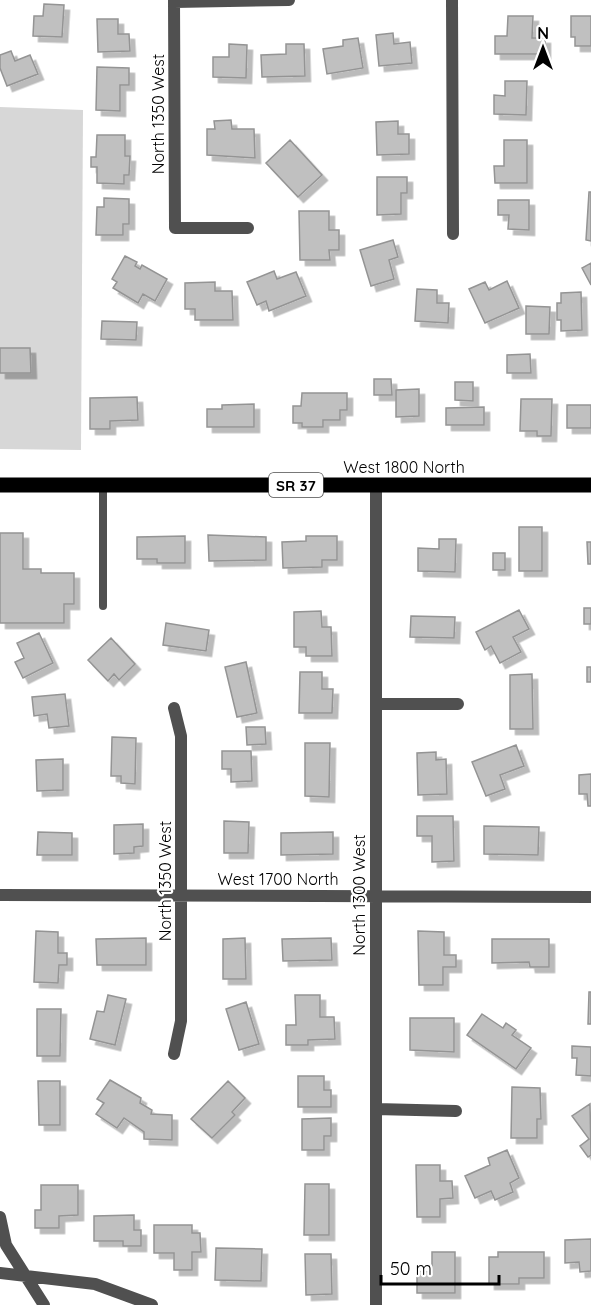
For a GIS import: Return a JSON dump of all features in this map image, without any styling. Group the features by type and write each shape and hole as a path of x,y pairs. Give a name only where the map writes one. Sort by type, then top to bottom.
{"main road":[{"name":"West 1800 North","path":"0,485 591,485"}],"street":[{"path":"174,1 289,0"},
{"path":"452,0 453,234"},
{"name":"North 1350 West","path":"174,1 176,228 248,228"},
{"name":"North 1300 West","path":"375,1305 376,484"},
{"path":"376,704 458,704"},
{"name":"North 1350 West","path":"174,708 181,736 182,1021 174,1054"},
{"name":"West 1700 North","path":"0,895 591,897"},
{"path":"376,1109 456,1111"},
{"path":"0,1217 6,1245 44,1305"},
{"path":"0,1273 95,1284 152,1305"}],"lane":[{"path":"103,485 103,606"}],"shaded area":[{"path":"0,107 83,110 81,450 0,449"}],"building":[{"path":"44,4 64,5 62,37 33,36 34,16 43,16"},
{"path":"508,16 533,16 532,38 545,38 545,54 495,54 495,36 507,36"},
{"path":"571,16 591,16 591,46 575,46 575,37 571,37"},
{"path":"97,19 118,19 118,34 129,34 130,51 98,52"},
{"path":"393,33 394,44 410,42 412,63 379,66 376,35"},
{"path":"358,38 363,68 327,74 323,49 343,46 343,40"},
{"path":"229,44 247,45 246,78 213,77 213,57 229,57"},
{"path":"286,44 304,44 305,76 262,77 261,55 286,54"},
{"path":"11,51 15,61 30,55 38,74 7,86 0,68 0,55"},
{"path":"97,67 129,68 129,85 120,85 120,111 96,110"},
{"path":"505,81 527,81 526,115 494,114 494,95 505,96"},
{"path":"231,120 232,129 254,129 255,158 207,155 207,129 215,129 214,121"},
{"path":"398,121 398,134 409,134 409,154 377,155 376,122"},
{"path":"97,135 125,135 125,156 130,156 129,175 124,175 124,184 97,183 97,167 91,167 91,157 96,157"},
{"path":"290,140 322,175 298,197 266,163"},
{"path":"504,140 527,140 527,183 495,183 494,166 504,166"},
{"path":"377,177 407,177 407,193 401,193 401,214 377,215"},
{"path":"589,192 591,192 591,241 586,240"},
{"path":"104,198 129,199 129,224 123,224 123,235 96,235 97,207 104,207"},
{"path":"498,200 529,200 529,230 508,229 509,215 498,215"},
{"path":"299,211 329,211 329,230 339,230 339,250 329,250 330,260 300,260"},
{"path":"393,240 398,257 389,260 394,279 371,286 360,250"},
{"path":"125,256 137,262 135,266 140,269 142,265 167,279 155,301 143,294 138,303 113,288 117,282 112,279"},
{"path":"591,263 591,285 582,268"},
{"path":"274,271 277,279 296,272 306,296 269,311 266,301 257,305 247,282"},
{"path":"507,281 519,308 485,323 469,289 485,282 489,290"},
{"path":"215,282 215,291 232,291 233,320 195,320 195,309 185,309 185,283"},
{"path":"417,289 437,290 437,303 449,303 448,323 415,321"},
{"path":"581,292 582,330 561,331 561,320 557,320 557,303 561,303 561,293"},
{"path":"526,306 550,307 549,334 526,334"},
{"path":"102,321 137,322 136,340 101,339"},
{"path":"0,348 30,348 31,373 0,373"},
{"path":"530,354 531,373 507,373 507,355"},
{"path":"374,379 391,379 392,395 374,395"},
{"path":"455,382 473,382 473,401 455,400"},
{"path":"419,389 419,416 396,417 396,390"},
{"path":"302,393 347,393 347,410 340,410 340,420 323,420 323,427 302,427 302,423 293,423 293,406 301,406"},
{"path":"137,397 138,420 110,421 110,429 90,429 90,398"},
{"path":"521,399 552,399 551,436 537,436 537,431 520,431"},
{"path":"254,404 254,427 207,427 207,409 222,409 222,405"},
{"path":"567,405 591,405 591,428 567,428"},
{"path":"484,407 484,425 446,425 446,408"},
{"path":"519,527 542,527 542,571 519,571"},
{"path":"0,533 23,533 23,569 41,569 41,573 74,573 74,604 64,604 64,623 0,623"},
{"path":"208,535 266,537 266,560 209,561"},
{"path":"185,536 185,563 157,563 157,559 137,559 137,537"},
{"path":"306,536 337,536 337,560 322,560 322,567 283,568 282,542 306,541"},
{"path":"439,539 456,539 455,572 418,571 418,548 439,549"},
{"path":"587,542 591,542 591,564 588,564"},
{"path":"493,553 505,553 505,570 493,570"},
{"path":"584,608 591,608 591,624 584,624"},
{"path":"519,610 529,629 513,637 521,652 500,663 491,646 485,650 476,632"},
{"path":"321,611 322,627 331,627 332,656 306,656 306,647 294,647 294,612"},
{"path":"411,616 455,617 454,638 410,637"},
{"path":"166,623 209,630 206,651 163,645"},
{"path":"39,633 53,663 23,678 15,662 24,658 17,643"},
{"path":"111,638 135,664 119,680 114,674 108,681 88,660"},
{"path":"246,662 257,713 237,717 225,667"},
{"path":"587,667 591,667 591,682 587,682"},
{"path":"300,672 322,672 322,689 333,689 332,713 299,713"},
{"path":"532,674 533,729 510,729 510,675"},
{"path":"65,694 69,726 49,728 47,714 34,716 32,697"},
{"path":"246,727 265,727 266,744 247,745"},
{"path":"112,737 136,738 135,784 121,783 121,776 111,776"},
{"path":"305,743 330,743 329,797 305,796"},
{"path":"516,745 524,766 500,775 505,789 486,796 472,762"},
{"path":"222,751 251,751 252,781 231,782 231,769 222,769"},
{"path":"436,752 436,760 446,759 447,794 418,795 417,753"},
{"path":"63,759 63,790 37,791 36,760"},
{"path":"591,774 591,806 588,806 587,794 579,794 579,775"},
{"path":"417,816 453,816 454,861 432,862 432,836 417,836"},
{"path":"224,821 249,822 248,853 224,853"},
{"path":"143,824 143,846 134,847 134,853 114,854 114,825"},
{"path":"484,826 539,827 538,855 484,854"},
{"path":"38,832 72,833 72,855 37,855"},
{"path":"333,832 333,854 281,855 281,833"},
{"path":"36,931 58,932 58,953 67,953 67,965 59,965 58,983 34,982"},
{"path":"418,931 444,932 444,955 456,955 456,967 443,967 443,985 419,985"},
{"path":"146,938 146,965 97,965 96,939"},
{"path":"245,938 246,979 223,979 223,939"},
{"path":"331,938 332,960 283,961 282,939"},
{"path":"492,939 549,939 549,967 530,967 529,962 492,963"},
{"path":"589,992 591,992 591,1024 588,1024"},
{"path":"108,995 126,999 115,1045 90,1039 97,1011 104,1012"},
{"path":"295,995 320,995 320,1017 334,1017 335,1039 308,1040 308,1045 286,1045 286,1025 296,1025"},
{"path":"246,1002 259,1044 239,1050 226,1009"},
{"path":"37,1009 61,1009 60,1056 37,1056"},
{"path":"482,1014 503,1028 506,1023 516,1030 512,1035 531,1048 516,1069 467,1035"},
{"path":"410,1018 454,1018 454,1052 410,1050"},
{"path":"572,1046 591,1047 591,1076 576,1075 577,1058 572,1058"},
{"path":"298,1076 324,1076 324,1090 331,1090 331,1107 298,1107"},
{"path":"110,1080 141,1098 140,1103 152,1110 151,1114 172,1115 172,1140 144,1139 144,1132 124,1118 117,1128 96,1114 104,1103 97,1099"},
{"path":"38,1081 60,1081 60,1125 39,1125"},
{"path":"228,1081 245,1098 232,1112 235,1115 212,1138 191,1119"},
{"path":"512,1087 540,1088 541,1119 537,1119 537,1138 511,1138"},
{"path":"590,1104 591,1155 588,1157 580,1146 589,1139 572,1116"},
{"path":"331,1118 331,1136 324,1136 324,1150 302,1150 302,1119"},
{"path":"507,1150 519,1178 510,1183 513,1192 495,1200 491,1191 475,1198 465,1176 490,1165 488,1158"},
{"path":"416,1165 440,1165 440,1181 452,1181 453,1198 440,1199 440,1217 417,1217"},
{"path":"305,1184 329,1184 329,1235 304,1235"},
{"path":"41,1185 78,1185 78,1215 59,1216 59,1228 35,1228 35,1210 41,1210"},
{"path":"134,1215 134,1230 141,1230 141,1246 123,1246 123,1241 94,1241 94,1216"},
{"path":"154,1225 192,1225 192,1233 200,1233 201,1252 192,1252 192,1270 174,1270 174,1253 154,1253"},
{"path":"591,1239 591,1271 580,1272 579,1262 565,1263 565,1240"},
{"path":"216,1248 262,1249 261,1281 215,1280"},
{"path":"432,1252 455,1252 455,1293 417,1293 417,1271 432,1272"},
{"path":"498,1252 544,1252 544,1278 519,1278 519,1284 489,1284 489,1257 498,1257"},
{"path":"305,1254 331,1254 332,1294 306,1295"}]}
